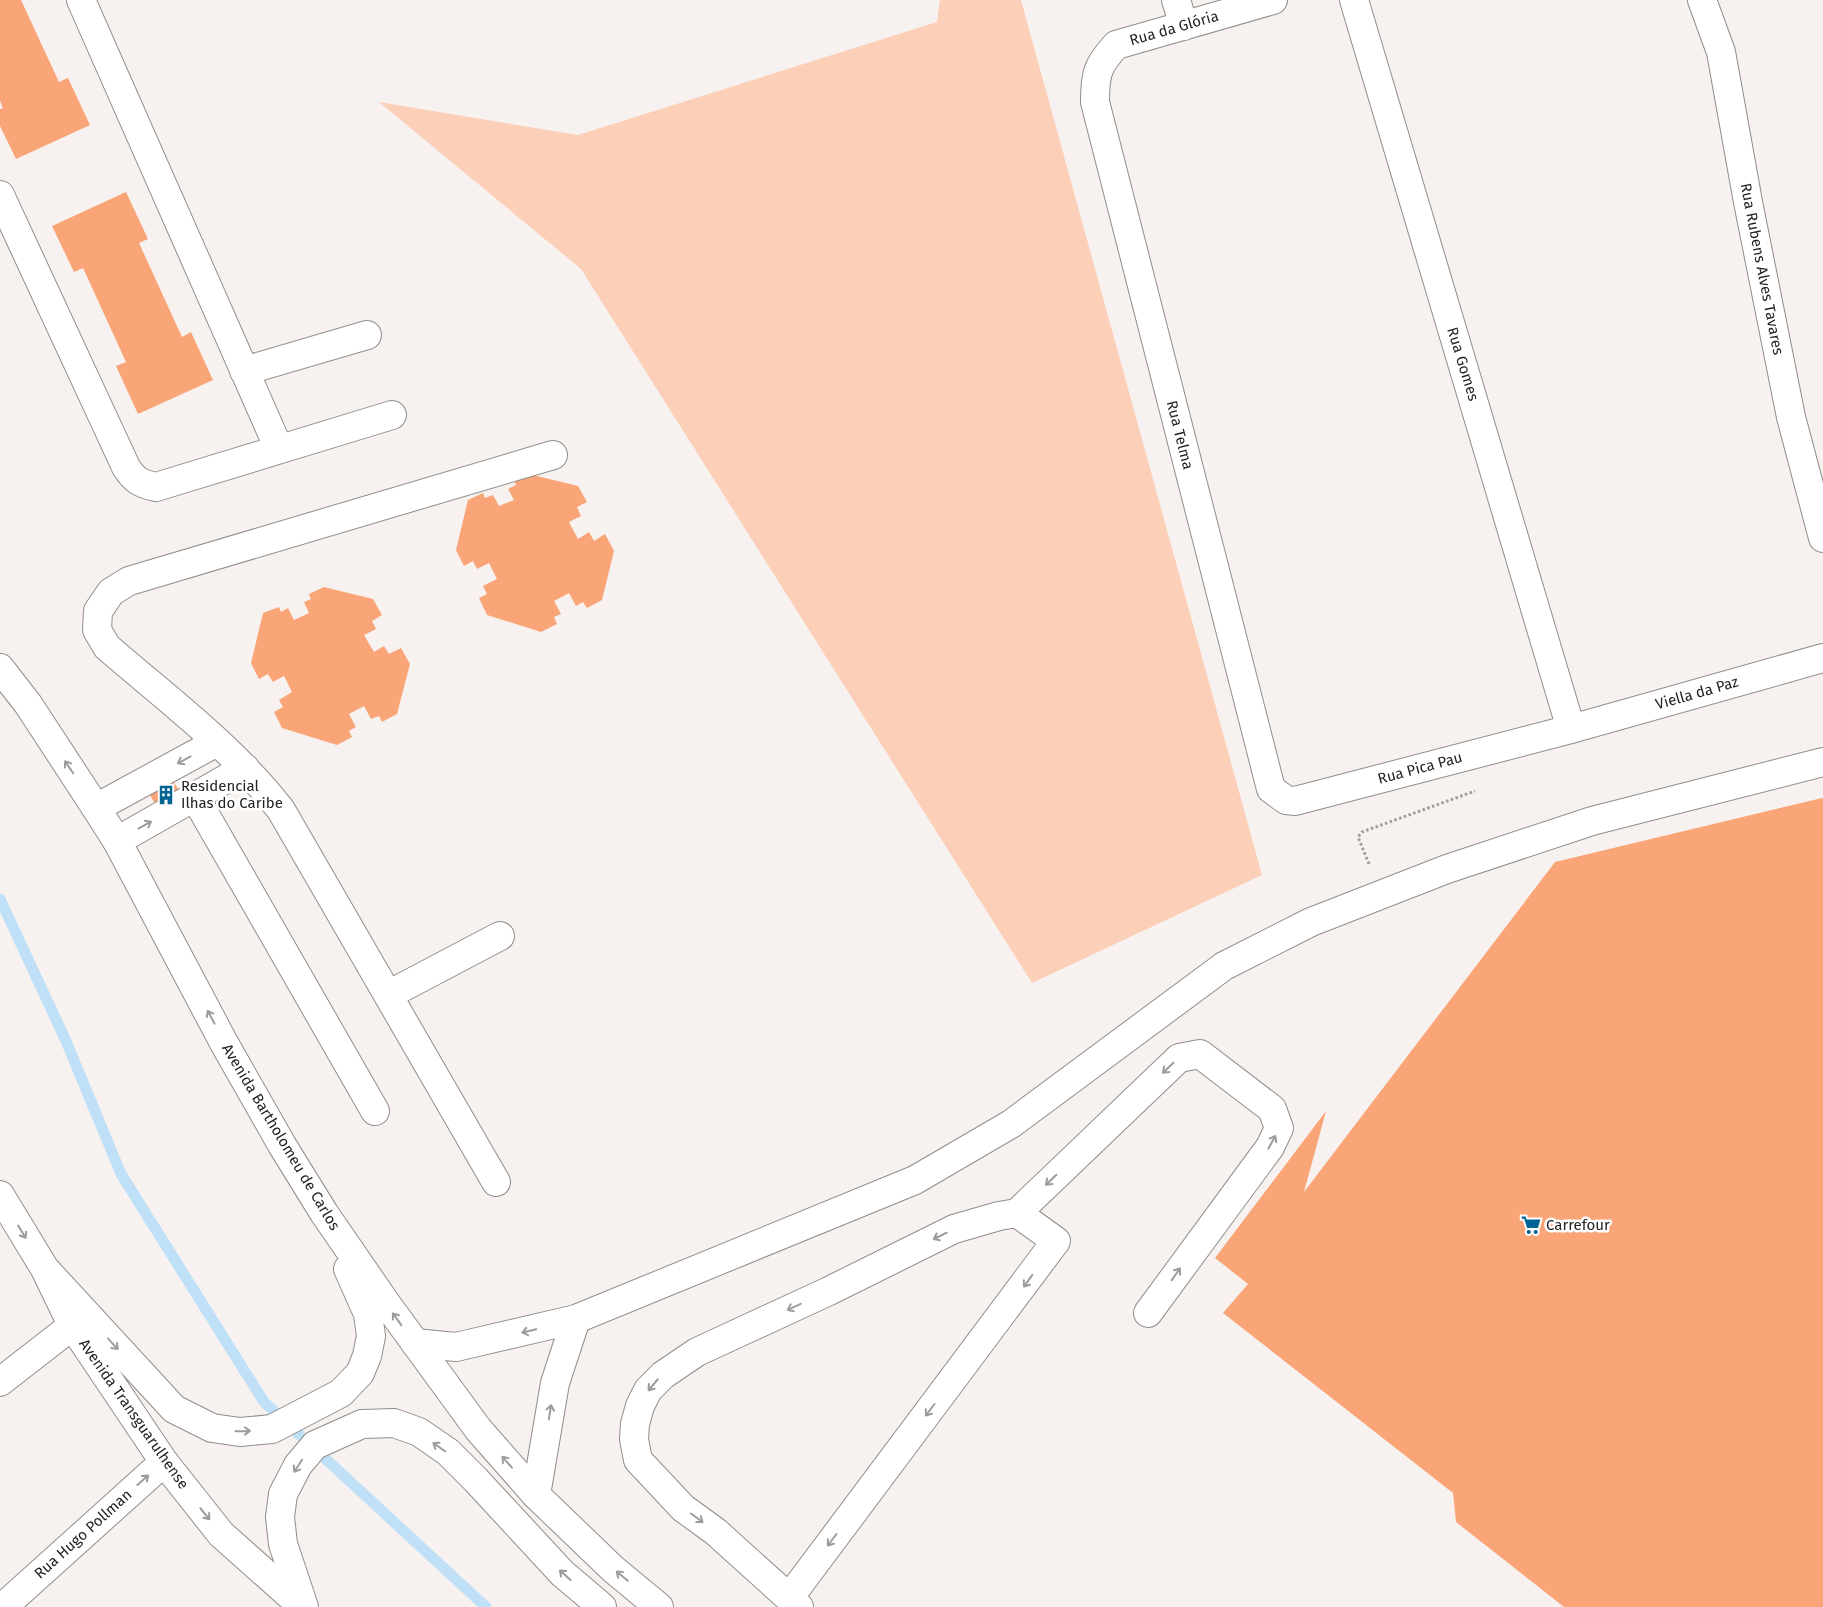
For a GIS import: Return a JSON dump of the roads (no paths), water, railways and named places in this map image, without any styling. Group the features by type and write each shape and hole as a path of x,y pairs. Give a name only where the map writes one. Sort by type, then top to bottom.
{"street":[{"path":"81,0 279,449"},
{"path":"1176,0 1184,26"},
{"name":"Rua da Glória","path":"1095,80 1102,60 1116,45 1273,0"},
{"name":"Rua Gomes","path":"1354,0 1571,729"},
{"name":"Rua Rubens Alves Tavares","path":"1702,0 1721,52 1748,202 1791,417 1823,538"},
{"name":"Rua Telma","path":"1095,80 1095,102 1271,790"},
{"path":"0,195 126,467 132,477 141,484 156,487 392,415"},
{"path":"244,370 367,335"},
{"path":"496,1182 281,810 245,768 107,647 97,630 98,611 111,592 129,580 554,455"},
{"name":"Viella da Paz","path":"1571,729 1823,658"},
{"name":"Avenida Bartholomeu de Carlos","path":"0,668 28,704 117,841 234,1060 282,1145 324,1213 415,1343 478,1429 536,1495 613,1569 659,1607"},
{"name":"Rua Pica Pau","path":"1271,790 1286,800 1295,801 1571,729"},
{"path":"96,808 217,742"},
{"path":"415,1343 456,1347 576,1319 915,1180 1012,1124 1224,966 1311,922 1447,869 1592,821 1823,762"},
{"path":"117,841 245,768"},
{"path":"195,797 375,1111"},
{"path":"388,995 500,936"},
{"path":"1017,1213 1056,1241 794,1603 716,1532 683,1508 638,1460 634,1438 635,1424 640,1406 648,1390 662,1375 697,1352 829,1291 954,1229 999,1216 1017,1213 1178,1058 1200,1054 1272,1109 1279,1128 1270,1147 1148,1314"},
{"path":"0,1194 45,1269 79,1320 174,1409 212,1428 240,1432 272,1429 341,1392 360,1373 367,1356 371,1336 368,1314 324,1213"},
{"path":"536,1495 555,1384 576,1319"},
{"path":"0,1382 79,1320"},
{"name":"Avenida Transguarulhense","path":"79,1320 164,1462 222,1534 304,1607"},
{"path":"304,1607 284,1544 280,1517 283,1494 298,1465 315,1445 362,1424 394,1423 419,1432 448,1452 562,1573 602,1607"},
{"name":"Rua Hugo Pollman","path":"3,1607 164,1462"}],"waterway":[{"path":"0,899 66,1041 121,1174 264,1402 486,1607"}],"place":[{"name":"Residencial Ilhas do Caribe","path":"166,795"},
{"name":"Carrefour","path":"1531,1225"}]}
